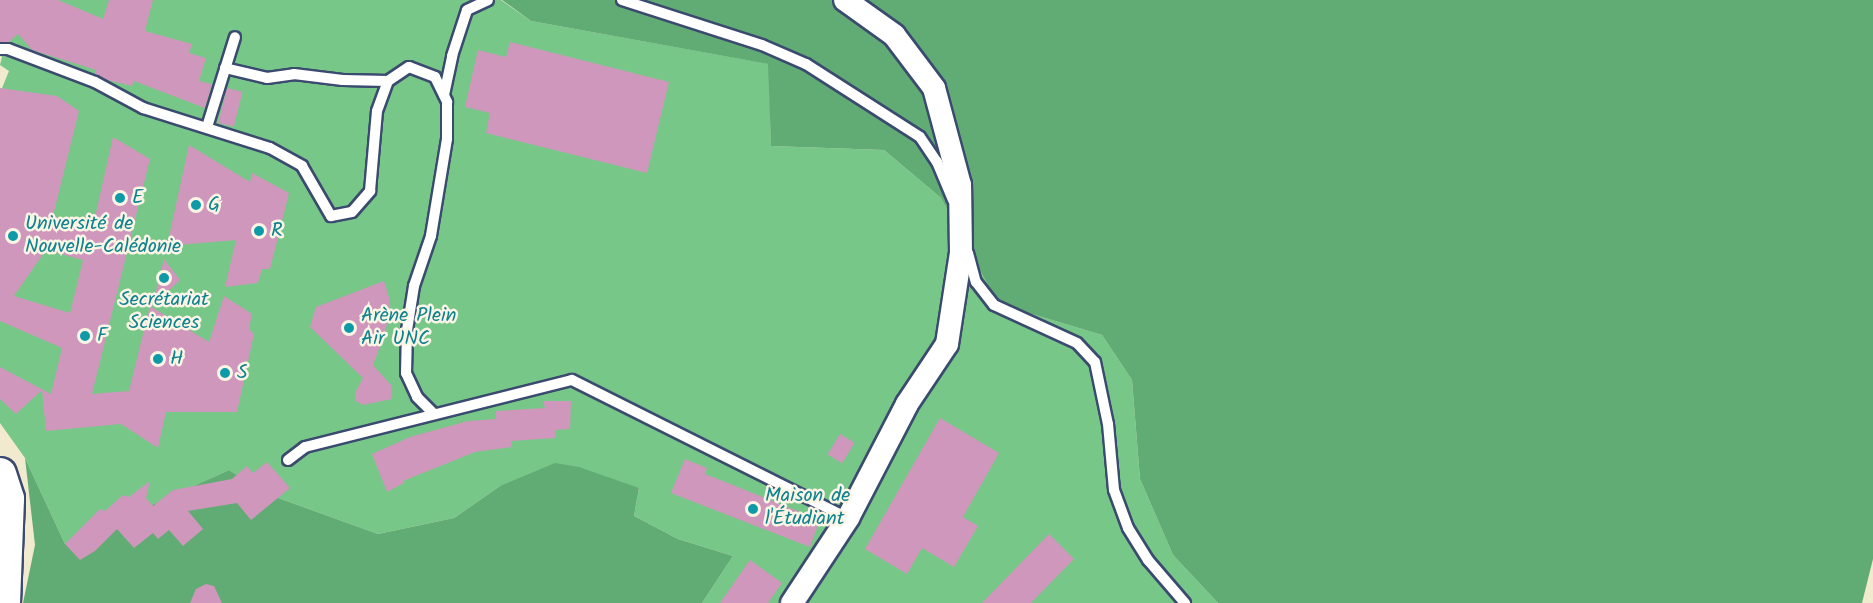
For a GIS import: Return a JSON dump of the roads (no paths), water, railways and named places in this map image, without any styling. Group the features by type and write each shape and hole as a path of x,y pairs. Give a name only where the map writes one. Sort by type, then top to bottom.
{"main road":[{"path":"0,474 8,499 4,603"}],"street":[{"path":"792,603 849,518 907,404 947,344 961,253 960,186 934,88 894,35 845,0"}],"lane":[{"path":"444,96 452,56 467,10 488,0"},
{"path":"622,0 786,54 806,64 920,137 937,162 962,225 976,282 994,305 1077,343 1095,362 1108,424 1114,490 1128,528 1148,560 1185,603"},
{"path":"207,128 235,37"},
{"path":"0,49 9,49 95,82 143,108 270,148 302,166 331,216 352,212 370,191 377,111 388,81"},
{"path":"225,68 267,78 294,74 344,80 388,81 409,68 435,77 447,102 447,139 431,236 414,286 407,330 406,373 417,397 433,413"},
{"path":"288,460 305,447 433,413 572,380 849,518"}],"place":[{"name":"E","path":"120,198"},
{"name":"G","path":"196,205"},
{"name":"R","path":"259,231"},
{"name":"Université de Nouvelle-Calédonie","path":"13,236"},
{"name":"Secrétariat Sciences","path":"164,278"},
{"name":"Arène Plein Air UNC","path":"349,328"},
{"name":"F","path":"85,336"},
{"name":"H","path":"158,359"},
{"name":"S","path":"225,373"},
{"name":"Maison de l'Étudiant","path":"753,509"}]}
